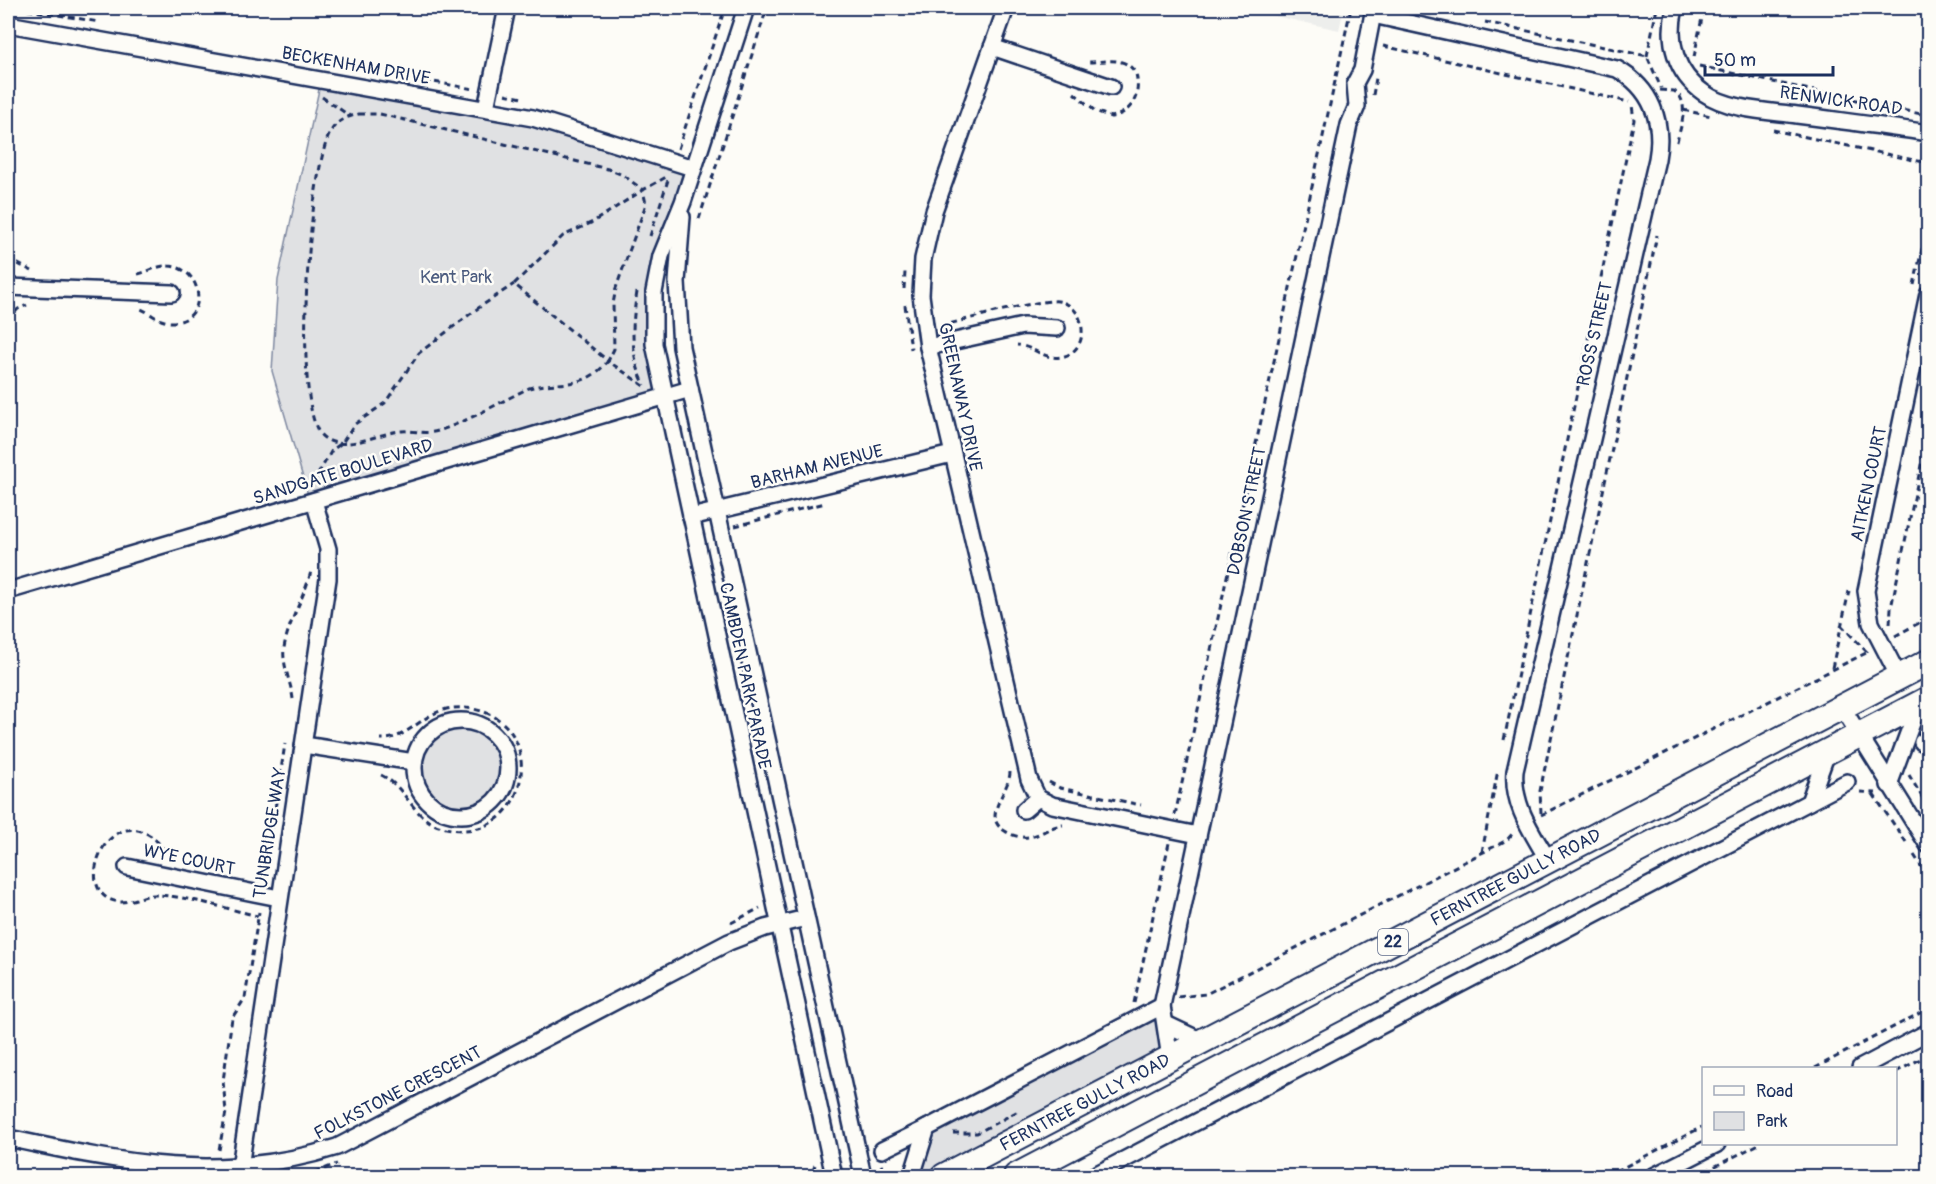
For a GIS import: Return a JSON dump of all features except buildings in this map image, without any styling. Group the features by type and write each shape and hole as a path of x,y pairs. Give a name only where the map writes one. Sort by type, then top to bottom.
{"main road":[{"name":"FERNTREE GULLY ROAD","path":"944,1176 1929,662"},
{"name":"FERNTREE GULLY ROAD","path":"1016,1176 1858,736 1925,704"}],"street":[{"path":"486,108 507,8"},
{"name":"CAMBDEN PARK PARADE","path":"746,8 683,202 661,256 654,292 654,344 663,396 834,1176"},
{"name":"GREENAWAY DRIVE","path":"1006,8 934,211 926,240 921,295 928,346 952,454 1029,778 1038,798"},
{"name":"RENWICK ROAD","path":"1675,8 1672,39 1678,63 1689,81 1716,100 1767,111 1929,133"},
{"name":"DOBSON STREET","path":"1170,1058 1166,1024 1167,1002 1198,835 1349,125 1357,106 1355,82 1362,70 1373,11"},
{"name":"ROSS STREET","path":"1373,11 1617,69 1627,75 1644,92 1658,123 1657,159 1515,771 1515,791 1521,810 1548,860"},
{"name":"BECKENHAM DRIVE","path":"8,24 486,108 555,123 693,168"},
{"path":"992,47 1111,87"},
{"name":"CAMBDEN PARK PARADE","path":"683,202 677,301 690,389 863,1176"},
{"path":"8,287 172,293"},
{"name":"AITKEN COURT","path":"1899,677 1871,623 1866,591 1929,294"},
{"path":"928,346 1023,326 1057,328"},
{"name":"SANDGATE BOULEVARD","path":"8,591 690,389"},
{"name":"BARHAM AVENUE","path":"691,517 952,454"},
{"name":"TUNBRIDGE WAY","path":"239,1174 328,579 328,549 315,501"},
{"path":"1889,786 1925,704"},
{"path":"1842,706 1889,786 1929,845"},
{"path":"459,720 475,723 495,736 507,757 508,774 504,788 496,801 484,810 470,815 455,815 441,811 428,803 414,777 414,762 418,746 429,733 443,724 459,720"},
{"path":"304,745 414,762"},
{"path":"1809,802 1827,753"},
{"path":"1093,1176 1846,782"},
{"path":"1023,810 1038,798 1052,805 1198,835"},
{"name":"WYE COURT","path":"127,867 279,898"},
{"name":"FOLKSTONE CRESCENT","path":"8,1138 170,1172 239,1174 290,1165 337,1148 729,942 778,924 806,918"},
{"path":"882,1150 1167,1002"},
{"path":"1166,1024 1202,1041"},
{"path":"1862,1067 1929,1032"},
{"path":"912,1176 927,1128"},
{"path":"1654,1176 1713,1145"},
{"path":"830,1158 856,1149"}],"path":[{"path":"677,151 725,8"},
{"path":"697,226 767,8"},
{"path":"1173,821 1351,8"},
{"path":"1647,56 1657,8"},
{"path":"1704,8 1692,64 1929,116"},
{"path":"1383,46 1625,99 1632,105 1634,120 1503,743"},
{"path":"1655,92 1669,90 1680,94 1683,110 1674,156"},
{"path":"1632,105 1640,101"},
{"path":"1683,110 1717,117"},
{"path":"380,114 429,128 608,169 623,175 643,190 646,204 613,304 615,342 608,361 602,368 576,384 542,385 529,388 438,431 389,432 342,443 324,438 315,426 309,407 308,374 307,275 310,231 326,140 338,122 350,116 380,114"},
{"path":"1772,130 1929,163"},
{"path":"303,486 315,482 332,450 342,443 355,424 385,403 419,353 514,284 563,236 593,222 670,175"},
{"path":"1542,815 1540,791 1660,224"},
{"path":"514,284 608,361 646,387"},
{"path":"940,318 942,330"},
{"path":"1895,636 1890,623 1891,608 1929,432"},
{"path":"292,700 291,686 284,662 284,648 311,569"},
{"path":"1888,639 1929,618"},
{"path":"1841,625 1867,652"},
{"path":"1534,818 1874,649"},
{"path":"376,739 396,738 422,719 443,709 474,709 501,723 515,740 521,754 522,768 520,782 507,812 495,821 477,828 456,830 423,819 391,780 377,774"},
{"path":"264,882 287,733"},
{"path":"1482,852 1499,763"},
{"path":"1909,775 1929,807"},
{"path":"1047,779 1060,788 1152,808"},
{"path":"1873,794 1929,877"},
{"path":"1167,1002 1206,994 1507,840 1517,828"},
{"path":"1134,1003 1170,838"},
{"path":"218,1155 226,1112 223,1081 232,1018 245,998 258,912"},
{"path":"1817,1067 1929,1009"},
{"path":"1897,1071 1929,1055"},
{"path":"949,1133 977,1134 1020,1110"},
{"path":"1607,1176 1702,1127"},
{"path":"1696,1176 1756,1145"},
{"path":"802,1176 813,1171"}],"shaded area":[{"path":"1237,8 1344,8 1339,30"}],"green space":[{"name":"Kent Park","path":"321,80 486,108 693,168 656,277 663,396 310,502 272,371 278,280"},
{"path":"1923,132 1928,133 1928,245 1924,238"},
{"path":"461,721 479,724 494,735 505,750 508,768 505,786 494,801 479,812 461,815 443,812 428,801 417,786 414,768 417,750 428,735 443,724"},
{"path":"1162,1006 1170,1058 944,1176 912,1176 927,1128"}]}
